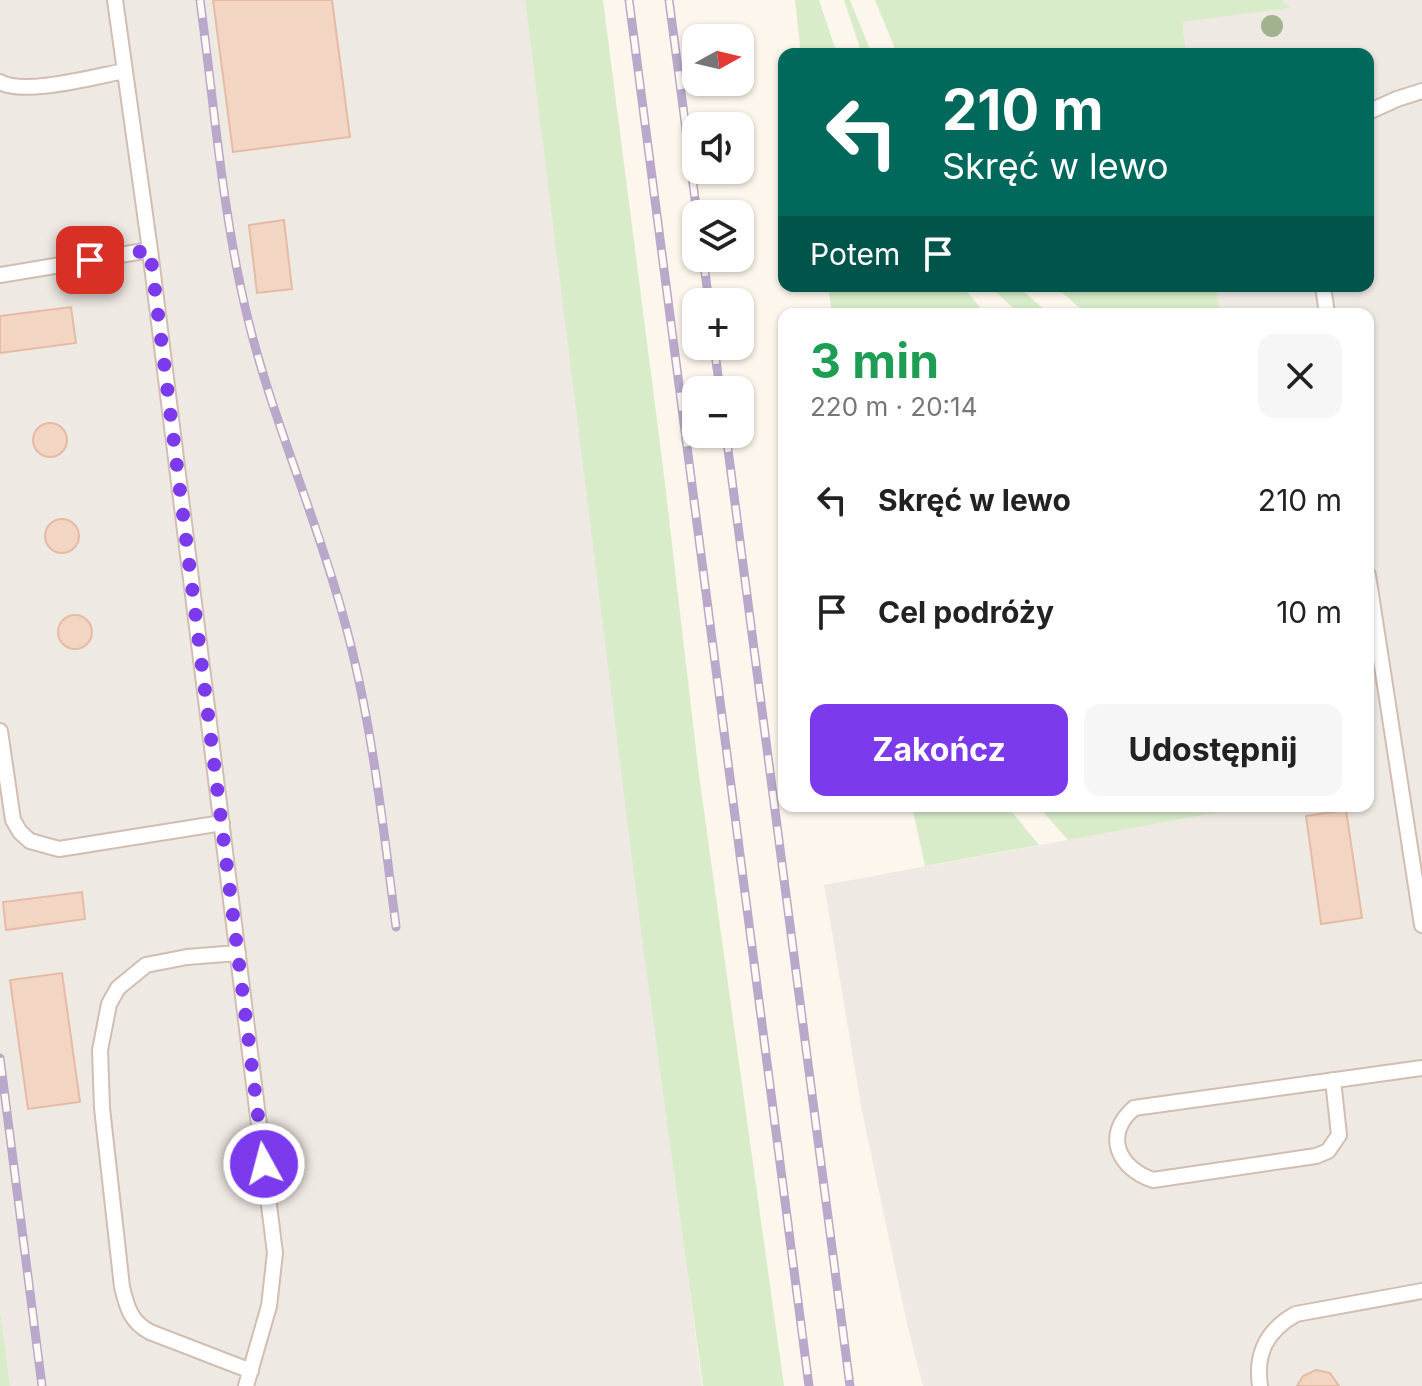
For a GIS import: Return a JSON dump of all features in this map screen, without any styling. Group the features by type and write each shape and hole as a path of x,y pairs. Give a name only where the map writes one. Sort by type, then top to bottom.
{"lane":[{"path":"115,0 150,250 275,1253 269,1306 246,1386"},
{"path":"0,82 7,86 39,86 125,71"},
{"path":"1374,109 1422,91"},
{"path":"0,275 150,250"},
{"path":"1374,614 1422,925"},
{"path":"0,731 13,820 30,841 59,849 222,823"},
{"path":"238,953 187,957 146,965 118,988 109,1004 100,1050 102,1108 122,1287 128,1311 137,1325 150,1332 251,1371"},
{"path":"1333,1080 1339,1135 1328,1151 1316,1156 1153,1180 1139,1175 1125,1162 1118,1148 1116,1133 1121,1119 1134,1108 1333,1080 1422,1068"},
{"path":"1260,1386 1260,1356 1266,1338 1280,1323 1296,1314 1422,1291"}],"shaded area":[{"path":"0,0 525,0 702,1386 10,1386 0,1310"},
{"path":"1021,0 1422,0 1422,1386 923,1386 862,1111 824,885 1219,812 1374,812 1374,308 1219,308 1217,292 1374,292 1374,48 1185,48 1181,22"}],"green space":[{"path":"525,0 603,0 699,775 784,1386 703,1386 640,923"},
{"path":"795,0 819,0 835,48 800,48"},
{"path":"844,0 850,0 870,48 860,48"},
{"path":"875,0 1282,0 1290,8 1182,22 1185,48 895,48"},
{"path":"829,292 967,292 981,308 831,308"},
{"path":"996,292 1025,292 1042,308 1013,308"},
{"path":"1062,292 1217,292 1219,308 1079,308"},
{"path":"913,812 1012,812 1039,845 925,866"},
{"path":"1043,812 1220,812 1068,840"},
{"path":"0,1310 10,1386 0,1386"}],"building":[{"path":"213,0 332,0 350,137 233,152"},
{"path":"284,220 292,289 257,293 249,225"},
{"path":"71,307 76,343 0,353 0,316"},
{"path":"50,423 62,428 67,440 62,452 50,457 38,452 33,440 38,428"},
{"path":"62,519 74,524 79,536 74,548 62,553 50,548 45,536 50,524"},
{"path":"75,615 87,620 92,632 87,644 75,649 63,644 58,632 63,620"},
{"path":"1346,812 1362,918 1321,924 1306,816"},
{"path":"82,892 85,919 6,930 3,902"},
{"path":"62,973 80,1102 28,1109 10,980"},
{"path":"1316,1370 1330,1373 1339,1386 1297,1386 1303,1376"}],"railway":[{"path":"200,0 225,195 246,311 268,390 345,623 363,698 376,774 396,927"},
{"path":"629,0 809,1386"},
{"path":"669,0 695,200"},
{"path":"705,272 707,288"},
{"path":"716,360 718,376"},
{"path":"728,448 850,1386"},
{"path":"0,1058 42,1386"}],"route":[{"path":"90,260 150,250 264,1164"}]}
